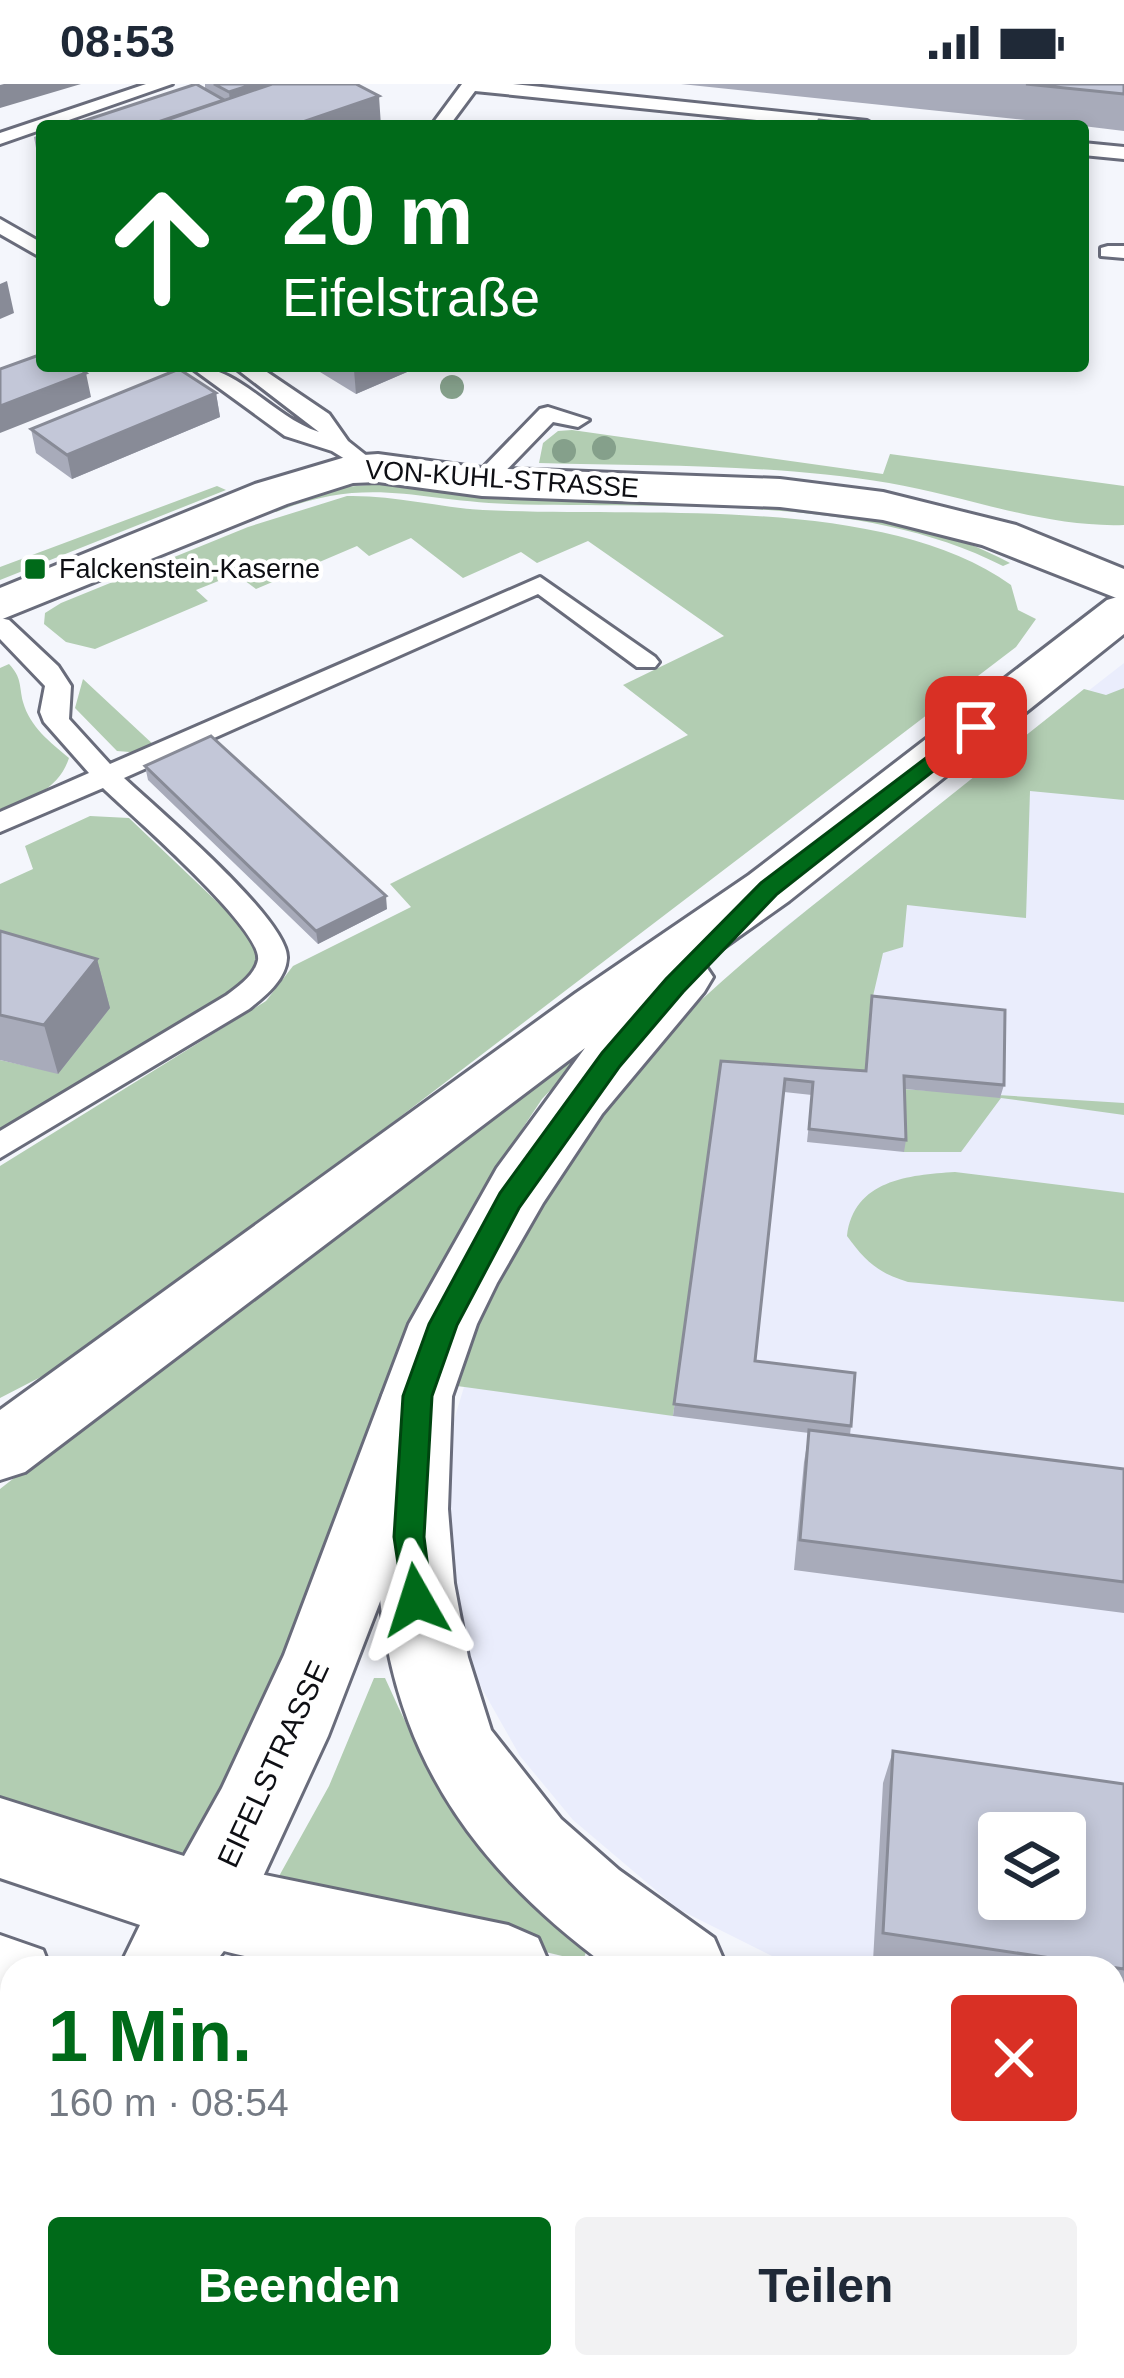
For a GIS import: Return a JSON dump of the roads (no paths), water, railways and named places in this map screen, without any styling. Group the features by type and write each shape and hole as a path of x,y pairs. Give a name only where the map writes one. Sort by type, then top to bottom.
{"main road":[{"name":"VON-KUHL-STRASSE","path":"0,604 271,494 349,470 356,457 482,482 832,498 947,519 1124,586"},
{"name":"VON-KUHL-STRASSE","path":"1022,544 1124,543"},
{"name":"EIFELSTRASSE","path":"0,1450 597,1008 769,888 1124,610"},
{"name":"EIFELSTRASSE","path":"0,1838 184,1936 265,1795 305,1706 443,1324 471,1267 559,1128 674,986 769,888"},
{"path":"418,1396 409,1537 416,1600 459,1751 489,1797 538,1854 667,1956"},
{"path":"184,1936 386,1956"}],"lane":[{"path":"56,120 163,84"},
{"path":"444,120 471,84 810,120"},
{"path":"0,139 36,127"},
{"path":"1089,149 1124,153"},
{"path":"0,225 36,248"},
{"path":"209,372 292,430 356,457"},
{"path":"253,372 321,418 356,457"},
{"path":"482,482 548,414 561,392"},
{"path":"548,414 578,421"},
{"path":"0,823 540,584 646,662"},
{"path":"0,625 49,671 58,686 53,712 57,722 107,777 253,916 271,938 274,961 266,981 238,1002 0,1146"}],"place":[{"name":"Falckenstein-Kaserne","path":"35,569"}]}
